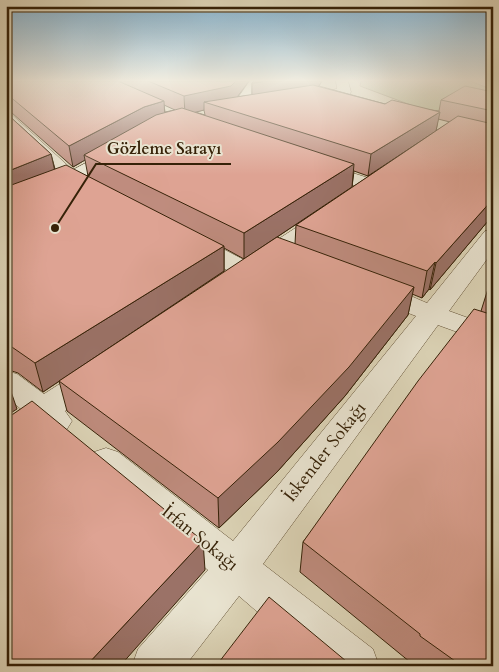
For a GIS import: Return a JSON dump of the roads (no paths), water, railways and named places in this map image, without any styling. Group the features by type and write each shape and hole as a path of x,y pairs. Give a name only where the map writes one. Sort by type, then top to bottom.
{"street":[{"path":"6,117 71,178 106,197"},
{"path":"6,206 71,178 136,140"},
{"path":"176,234 238,276 379,179 305,162"},
{"name":"İskender Sokağı","path":"155,666 236,568 493,236"},
{"path":"274,252 302,263"},
{"path":"358,284 493,337"},
{"path":"6,435 108,366"},
{"name":"İrfan Sokağı","path":"6,381 356,666"}],"place":[{"name":"Gözleme Sarayı","path":"55,228"}]}
